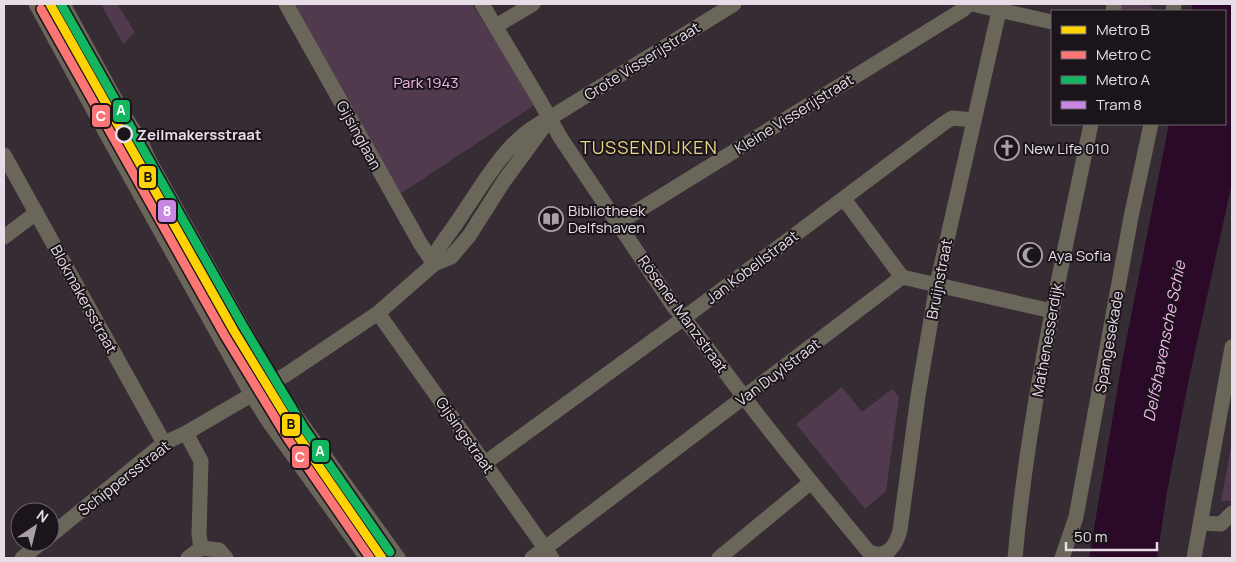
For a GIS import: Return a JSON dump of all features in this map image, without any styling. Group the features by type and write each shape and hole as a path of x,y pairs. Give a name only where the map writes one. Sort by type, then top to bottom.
{"street":[{"path":"36,4 252,395 267,419 367,558"},
{"path":"63,4 124,117 140,140 150,162 274,382 288,405 398,558"},
{"name":"Gijsinglaan","path":"286,4 420,243 434,264"},
{"name":"Rösener Manzstraat","path":"482,4 560,136 674,307 693,328 744,397 868,552 875,557 883,554 895,554"},
{"path":"496,26 533,4"},
{"name":"Grote Visserijstraat","path":"274,382 378,313 434,264 451,257 468,236 504,180 550,118 734,4"},
{"path":"970,4 1051,22"},
{"name":"Kleine Visserijstraat","path":"618,223 964,10 970,4"},
{"name":"Bruijnstraat","path":"895,554 918,396 937,284 999,11"},
{"name":"Jan Kobellstraat","path":"485,463 684,318 952,118 974,120"},
{"name":"Mathenesserdijk","path":"1016,558 1032,423 1052,311 1091,125"},
{"name":"Spangesekade","path":"1062,558 1076,516 1131,218 1151,125"},
{"name":"Blokmakersstraat","path":"4,155 164,443"},
{"path":"844,198 902,277 1052,311"},
{"path":"4,237 36,213"},
{"name":"Van Duylstraat","path":"532,558 548,554 744,397 902,277"},
{"name":"Gijsingstraat","path":"378,313 548,554"},
{"path":"1194,558 1226,410 1232,347"},
{"name":"Schippersstraat","path":"60,528 164,443 186,433 274,382"},
{"path":"186,433 201,461 198,535 201,548"},
{"path":"719,558 811,482"},
{"path":"1202,523 1221,524 1232,513"},
{"path":"188,558 201,548 219,550 226,558"}],"green space":[{"path":"101,4 117,4 135,32 123,44"},
{"name":"Park 1943","path":"289,4 472,4 536,104 397,196"},
{"path":"1120,4 1149,4 1154,10 1119,10"},
{"path":"842,387 862,412 892,389 899,397 886,491 865,509 796,424"},
{"path":"1232,442 1232,501 1221,501"}],"water":[{"name":"Delfshavensche Schie","path":"1192,4 1232,4 1232,183 1188,383 1167,492 1157,558 1089,558 1122,362 1169,125 1226,125 1226,10 1191,10"}],"metro line":[{"name":"B","path":"50,4 234,331 296,433 382,558"},
{"name":"A","path":"61,4 243,326 304,428 390,552"},
{"name":"C","path":"41,9 225,336 288,439 370,558"}],"tram line":[{"name":"8","path":"52,4 265,388 282,415 387,558"}],"place":[{"name":"Zeilmakersstraat","path":"124,134"},
{"name":"New Life 010","path":"1007,148"},
{"name":"Bibliotheek Delfshaven","path":"551,219"},
{"name":"Aya Sofia","path":"1030,255"}],"district":[{"name":"TUSSENDIJKEN","path":"649,147"}]}
